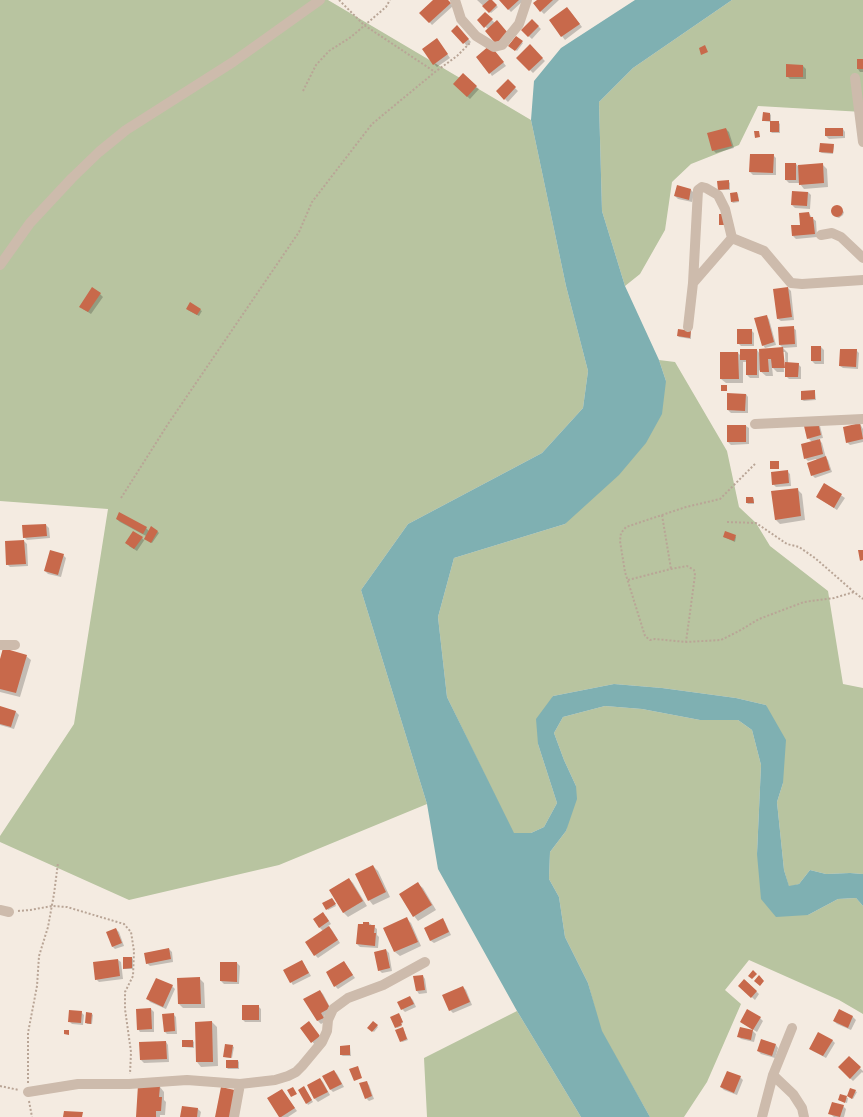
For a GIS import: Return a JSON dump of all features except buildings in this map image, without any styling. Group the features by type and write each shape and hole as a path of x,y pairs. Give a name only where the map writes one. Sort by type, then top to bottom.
{"street":[{"path":"0,265 30,223 72,178 99,152 126,130 233,62 320,0"},
{"path":"455,0 461,19 476,36 494,47 502,45 519,24 527,0"},
{"path":"855,78 863,142"},
{"path":"688,327 693,283 698,190 702,187 718,196 725,209 732,238"},
{"path":"821,236 832,233 841,237 863,258"},
{"path":"732,238 764,251 791,283 802,284 863,280"},
{"path":"693,283 732,238"},
{"path":"755,424 863,419"},
{"path":"0,645 15,645"},
{"path":"28,1092 78,1084 128,1084 187,1080 240,1084 275,1080 288,1076 296,1072 322,1042 327,1031 328,1020 333,1009 348,998 383,985 426,962"},
{"path":"762,1117 773,1074 792,1028"},
{"path":"773,1074 793,1094 802,1108 804,1117"},
{"path":"234,1117 240,1084"}],"path":[{"path":"339,0 364,25 435,72"},
{"path":"303,91 316,65 329,51 351,37 386,6 390,0"},
{"path":"121,498 168,424 299,232 312,202 372,124 435,72 457,56 476,36"},
{"path":"755,464 720,499 686,507 626,527 622,533 620,541 625,572 645,636 650,640 655,639 686,642 721,640 759,619 804,602 834,598 854,592"},
{"path":"662,515 671,569"},
{"path":"727,522 756,523 787,544 800,547 863,599"},
{"path":"628,580 687,566 694,570 695,574 686,642"},
{"path":"32,1117 28,1092 28,1032 37,986 39,956 48,927 58,863"},
{"path":"4,911 30,910 52,906 67,907 124,924 131,932 134,951 133,976 125,992 131,1052 128,1084"},
{"path":"0,1086 28,1092"}],"green space":[{"path":"0,0 328,0 531,120 566,286 588,371 583,408 542,453 408,524 361,590 427,804 279,865 129,900 0,842 0,836 74,724 108,509 0,501"},
{"path":"732,0 863,0 863,112 758,106 739,145 691,164 672,182 665,230 640,274 625,286 602,211 599,102 633,68"},
{"path":"659,360 675,362 727,451 739,507 756,523 770,546 828,591 843,684 863,688 863,874 826,874 810,870 799,884 789,887 784,870 777,802 783,783 766,705 736,698 662,688 614,684 553,696 538,744 557,803 544,827 531,833 513,833 447,697 438,617 454,558 565,524 666,381"},
{"path":"605,706 642,709 700,720 738,720 752,730 761,765 757,854 808,915 838,899 856,898 863,906 863,1014 839,1000 749,960 725,990 741,1004 707,1082 684,1117 650,1117 601,1031 588,983 565,937 559,897 549,879 550,852 566,831 576,786 554,733 563,717"},
{"path":"517,1011 581,1117 427,1117 424,1058"}],"water":[{"path":"635,0 732,0 633,68 599,102 602,211 625,286 659,360 666,381 662,414 646,443 619,475 565,524 454,558 438,617 447,697 514,833 531,833 544,827 557,803 538,744 536,719 553,696 614,684 662,688 736,698 766,705 786,740 783,783 777,802 784,870 789,886 799,884 810,870 826,874 863,874 863,906 856,898 838,899 808,915 776,917 761,899 757,854 761,765 752,730 738,720 700,720 642,709 605,706 563,717 554,733 576,786 577,799 566,831 550,852 549,879 559,897 565,937 588,983 602,1031 650,1117 581,1117 517,1011 438,869 427,804 361,590 408,524 542,453 583,408 588,371 566,286 531,120 534,81 561,48"}]}
